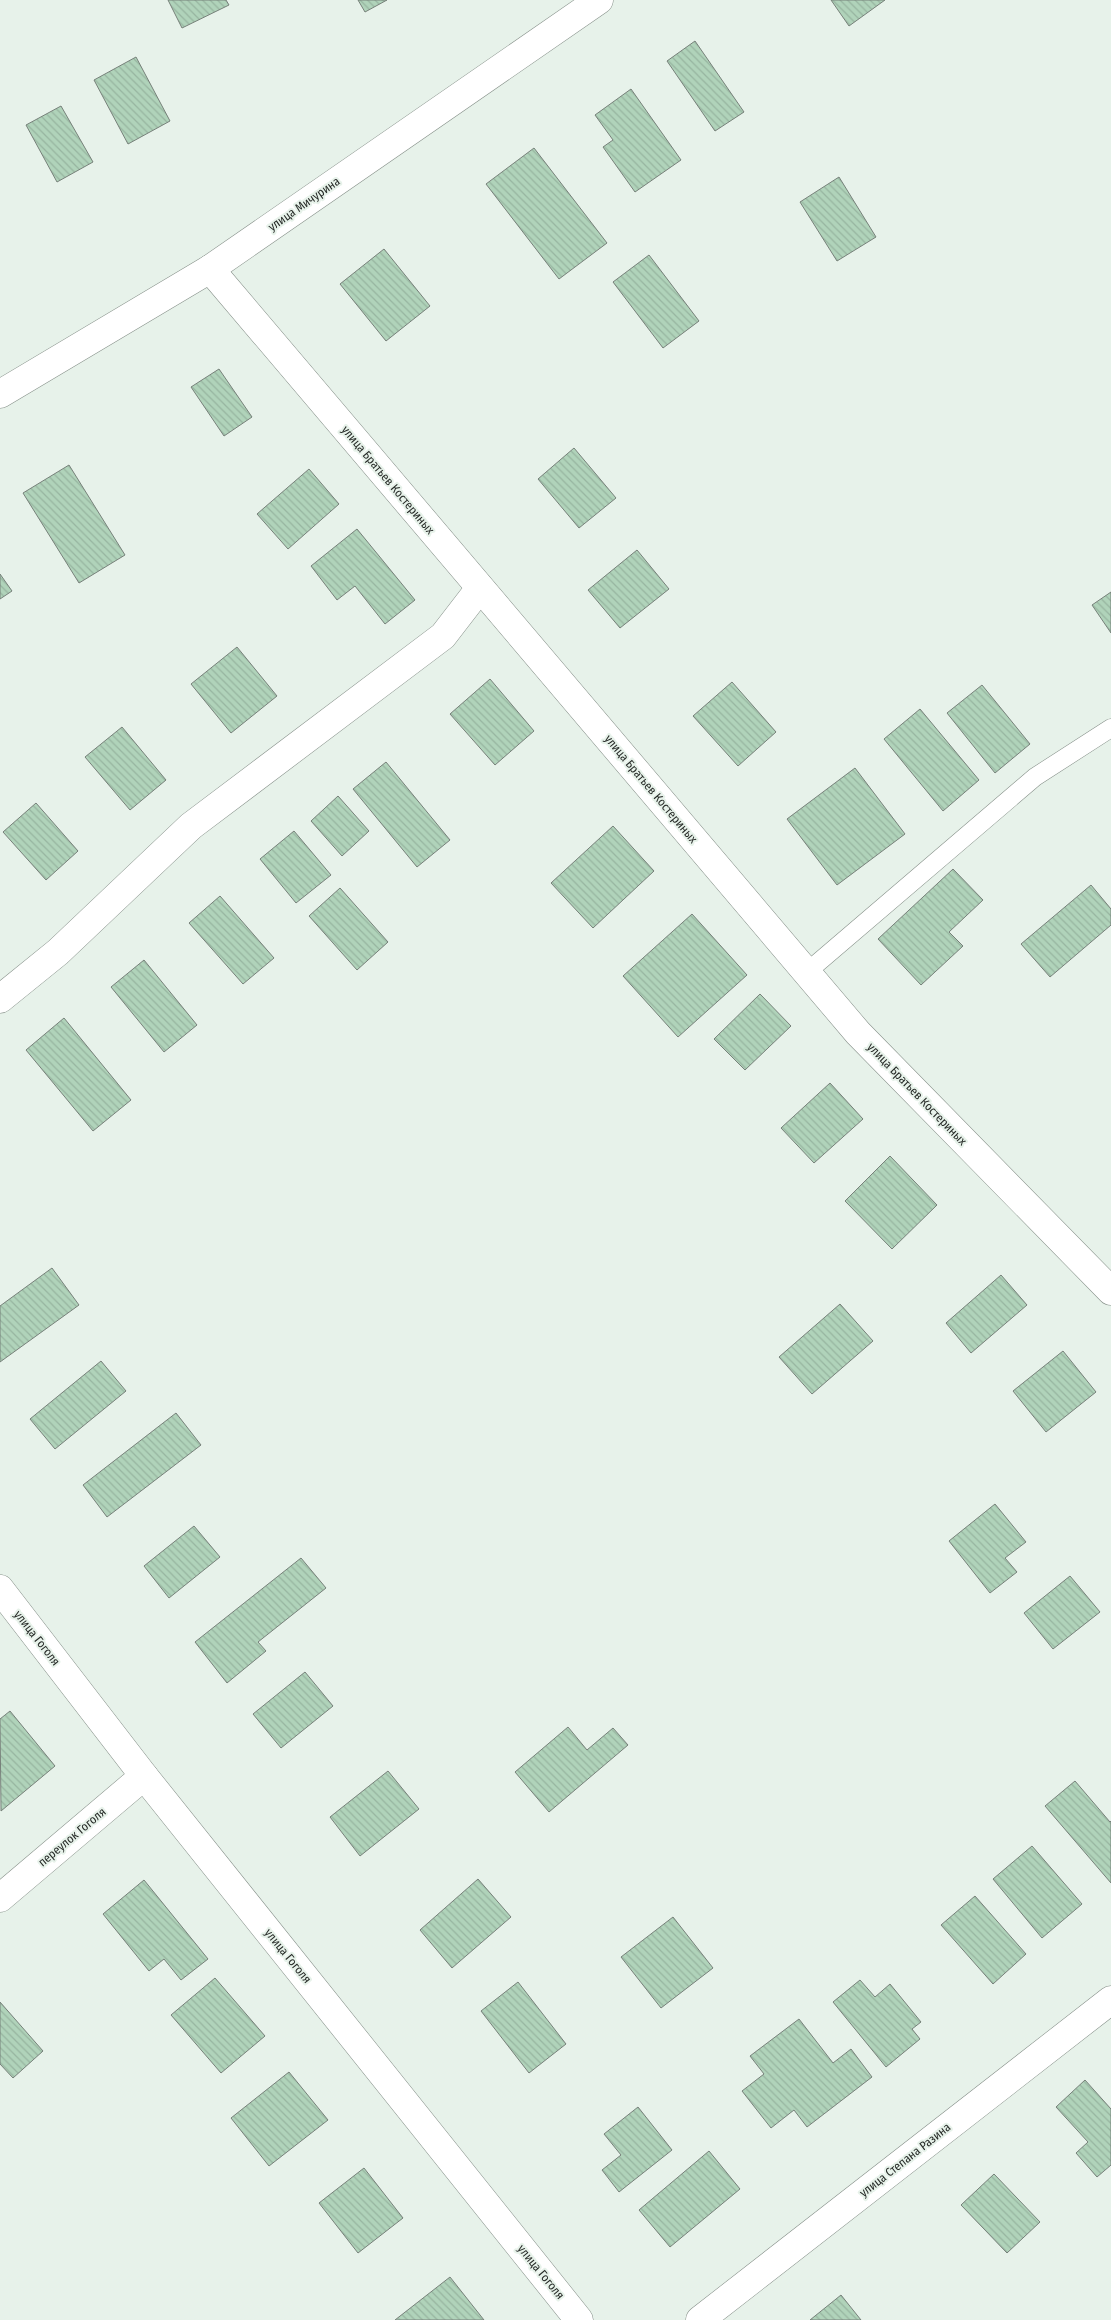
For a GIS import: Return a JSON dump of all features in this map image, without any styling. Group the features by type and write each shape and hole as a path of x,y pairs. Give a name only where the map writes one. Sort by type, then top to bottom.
{"street":[{"name":"улица Мичурина","path":"0,394 210,269 599,0"},
{"name":"улица Братьев Костериных","path":"210,269 858,1033 1111,1291"},
{"path":"0,1000 58,952 191,826 443,636 480,588"},
{"name":"улица Гоголя","path":"0,1589 144,1776 579,2320"},
{"name":"переулок Гоголя","path":"0,1898 144,1776"},
{"name":"улица Степана Разина","path":"700,2320 1111,2000"}],"lane":[{"path":"807,972 1035,776 1111,728"}],"building":[{"path":"168,0 226,0 229,5 182,28"},
{"path":"358,0 387,0 365,12"},
{"path":"831,0 885,0 849,26"},
{"path":"695,41 744,112 715,131 667,61"},
{"path":"136,57 170,121 128,144 94,80"},
{"path":"631,89 681,160 635,192 603,147 613,140 595,115"},
{"path":"61,106 93,162 57,182 26,125"},
{"path":"534,148 607,243 559,279 486,184"},
{"path":"839,177 876,237 837,261 800,202"},
{"path":"384,249 430,306 386,341 340,284"},
{"path":"649,255 699,321 663,348 613,282"},
{"path":"219,369 252,417 224,436 191,387"},
{"path":"574,448 616,498 579,528 538,479"},
{"path":"69,465 125,555 79,583 23,493"},
{"path":"309,469 339,504 288,549 257,514"},
{"path":"357,529 415,600 385,624 355,586 337,600 311,566"},
{"path":"637,550 669,589 620,628 588,590"},
{"path":"0,574 12,591 0,599"},
{"path":"1111,592 1111,633 1092,605"},
{"path":"237,647 277,696 231,733 191,684"},
{"path":"490,679 534,731 495,765 450,714"},
{"path":"732,682 776,732 738,766 693,716"},
{"path":"982,685 1030,744 995,773 947,713"},
{"path":"920,709 979,780 943,811 884,739"},
{"path":"122,727 166,780 130,810 85,757"},
{"path":"386,762 450,840 417,867 353,789"},
{"path":"855,768 905,834 837,885 787,819"},
{"path":"338,796 369,831 342,856 311,821"},
{"path":"36,803 78,851 46,880 3,832"},
{"path":"613,826 654,871 593,928 551,883"},
{"path":"294,831 331,875 296,903 260,859"},
{"path":"953,869 983,900 949,932 963,946 921,985 878,939"},
{"path":"1091,885 1111,909 1111,925 1050,977 1021,944"},
{"path":"340,888 388,942 357,970 309,916"},
{"path":"220,896 274,958 243,984 189,923"},
{"path":"692,914 747,975 678,1037 623,976"},
{"path":"144,960 197,1025 164,1052 111,987"},
{"path":"760,994 791,1026 745,1070 714,1039"},
{"path":"64,1018 131,1100 93,1131 26,1050"},
{"path":"830,1083 863,1119 814,1163 781,1128"},
{"path":"890,1156 937,1205 892,1249 845,1201"},
{"path":"52,1268 79,1305 0,1362 0,1306"},
{"path":"1001,1275 1027,1305 971,1353 946,1323"},
{"path":"840,1304 873,1341 812,1394 779,1357"},
{"path":"1063,1351 1096,1392 1046,1432 1013,1391"},
{"path":"101,1361 126,1391 55,1449 30,1419"},
{"path":"176,1413 201,1445 107,1517 83,1485"},
{"path":"995,1504 1026,1542 1005,1558 1017,1572 990,1593 949,1541"},
{"path":"194,1526 220,1557 169,1598 144,1566"},
{"path":"301,1558 326,1588 258,1642 266,1651 227,1683 195,1642"},
{"path":"1070,1576 1100,1612 1053,1649 1024,1613"},
{"path":"305,1672 333,1706 281,1748 253,1714"},
{"path":"10,1711 55,1766 1,1811 0,1719"},
{"path":"568,1727 587,1750 613,1728 628,1745 549,1812 515,1772"},
{"path":"388,1771 419,1809 360,1856 330,1817"},
{"path":"1075,1781 1111,1821 1111,1883 1045,1806"},
{"path":"1032,1846 1082,1904 1042,1938 993,1879"},
{"path":"478,1879 511,1917 452,1968 420,1930"},
{"path":"144,1880 208,1959 181,1980 164,1959 149,1971 103,1914"},
{"path":"975,1896 1026,1954 993,1984 941,1925"},
{"path":"673,1917 713,1968 661,2008 621,1957"},
{"path":"215,1978 265,2036 221,2073 171,2015"},
{"path":"860,1980 875,1997 890,1984 921,2022 912,2029 920,2039 886,2067 833,2002"},
{"path":"518,1982 566,2044 529,2073 481,2011"},
{"path":"0,2002 43,2051 13,2078 0,2064"},
{"path":"799,2019 833,2063 851,2049 872,2077 807,2127 794,2110 771,2128 742,2091 764,2074 750,2056"},
{"path":"289,2072 328,2120 269,2166 231,2118"},
{"path":"1085,2080 1111,2109 1111,2165 1097,2177 1076,2153 1088,2142 1056,2107"},
{"path":"638,2107 672,2150 619,2192 602,2170 621,2155 604,2134"},
{"path":"709,2151 740,2189 670,2247 639,2210"},
{"path":"364,2168 403,2218 358,2253 319,2203"},
{"path":"994,2174 1040,2222 1007,2253 961,2205"},
{"path":"450,2277 484,2320 395,2320"},
{"path":"841,2295 861,2320 810,2320"}]}
